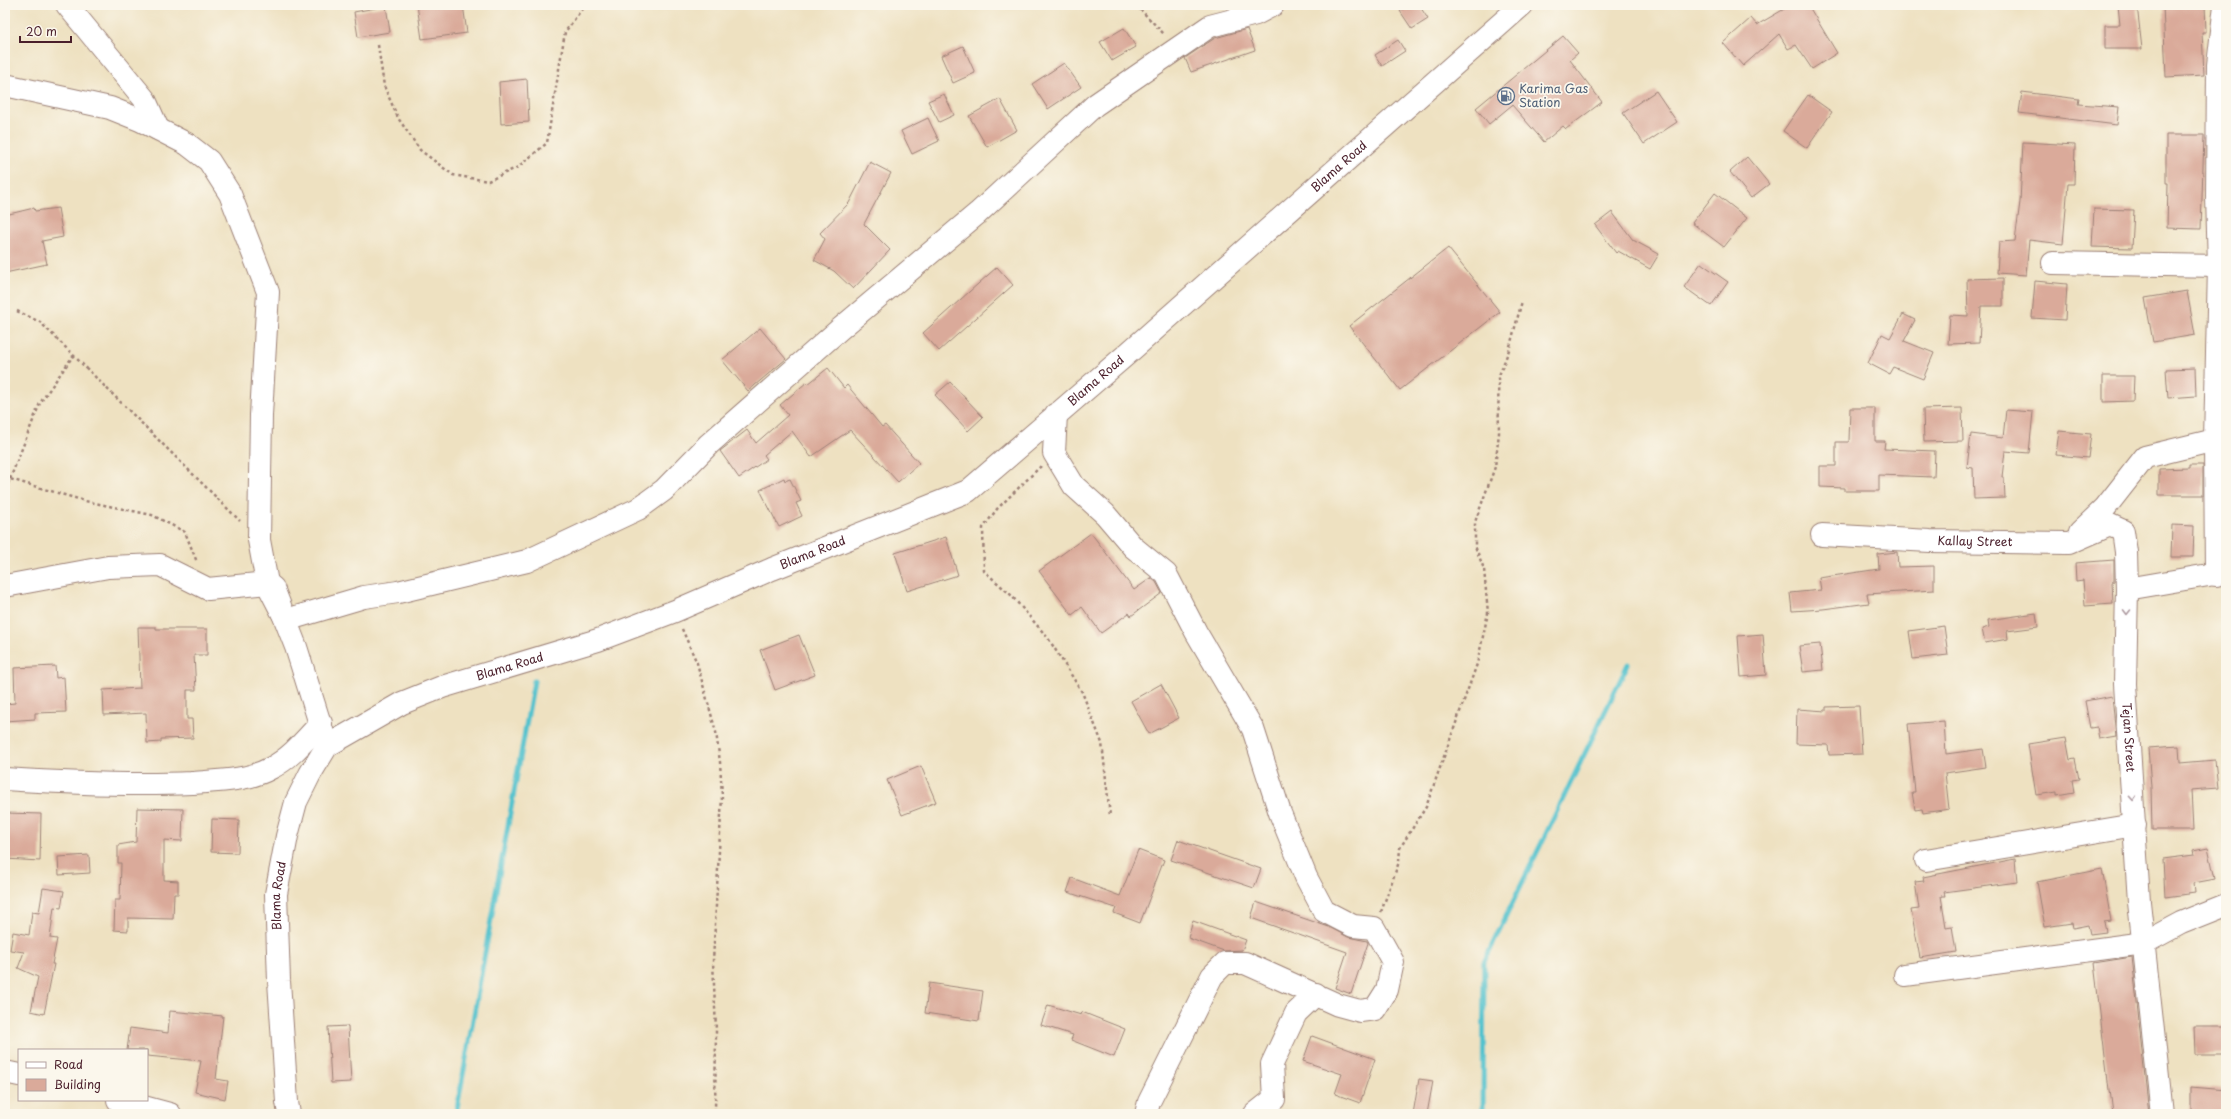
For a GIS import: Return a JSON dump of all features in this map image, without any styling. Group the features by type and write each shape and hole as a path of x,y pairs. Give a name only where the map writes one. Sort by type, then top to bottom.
{"main road":[{"path":"67,5 145,100 158,129"},
{"path":"286,620 364,597 398,592 527,561 638,510 664,490 709,444 834,334 978,214 1095,105 1210,26 1256,14 1273,5"},
{"name":"Blama Road","path":"290,1114 286,1102 278,981 276,894 287,836 296,802 310,774 327,746 402,703 442,686 598,640 675,611 772,569 968,491 1522,5"},
{"path":"2128,589 2221,574 2219,266 2217,196 2218,65 2225,5"},
{"path":"5,85 110,108 140,120 187,144 209,161 230,194 268,292 261,423 259,540 267,583"},
{"path":"2053,263 2219,266"},
{"path":"1056,414 1054,453 1074,486 1104,514 1133,547 1166,574 1196,632 1253,729 1280,813 1306,877 1324,911 1353,926 1374,928 1393,962 1387,990 1375,1009 1360,1011 1338,1005 1245,963 1225,962 1212,976 1148,1102 1146,1114"},
{"path":"2069,543 2105,508 2145,457 2220,440"},
{"name":"Kallay Street","path":"1822,535 1930,541 2069,543 2110,525 2123,531"},
{"name":"Tejan Street","path":"2123,531 2128,589 2125,684 2139,902 2162,1114"},
{"path":"5,586 108,568 160,566 208,589 267,583 274,588 286,620 321,723 327,746"},
{"path":"5,779 141,785 214,781 252,776 272,768 321,723"},
{"path":"1926,860 2135,825"},
{"path":"1905,975 2144,943 2180,923 2226,905"},
{"path":"1255,1114 1274,1099 1272,1064 1296,1013 1316,994"},
{"path":"5,1072 18,1075"},
{"path":"122,1101 170,1114"}],"path":[{"path":"378,45 384,86 398,118 420,150 453,175 488,180 518,167 548,143 565,32 585,5"},
{"path":"1136,5 1178,48"},
{"path":"1374,928 1399,862 1400,848 1426,807 1477,664 1488,613 1484,569 1475,546 1475,522 1495,467 1499,433 1498,378 1509,350 1522,301"},
{"path":"17,311 40,322 72,356 259,540"},
{"path":"5,490 40,403 72,356"},
{"path":"1054,453 997,509 983,528 984,571 1010,594 1048,638 1082,692 1102,743 1110,816"},
{"path":"10,479 85,501 152,515 185,532 208,589"},
{"path":"675,611 697,664 716,732 720,762 722,796 713,961 716,1030 715,1114"}],"building":[{"path":"417,5 463,5 467,33 422,39"},
{"path":"1409,5 1419,5 1428,19 1412,29 1400,11"},
{"path":"1791,5 1808,5 1837,53 1812,69 1796,45 1788,49 1779,34 1743,66 1723,43 1751,18 1757,25"},
{"path":"2118,5 2137,5 2142,49 2105,49 2105,25 2120,25"},
{"path":"2163,5 2205,5 2206,32 2202,32 2204,75 2166,77"},
{"path":"386,6 390,32 358,37 354,12"},
{"path":"1124,28 1136,47 1112,61 1100,42"},
{"path":"1247,29 1255,50 1191,72 1185,58 1215,38"},
{"path":"1563,36 1578,53 1570,60 1602,102 1566,129 1563,126 1544,142 1512,105 1489,124 1476,108"},
{"path":"1398,40 1405,51 1382,66 1375,55"},
{"path":"963,46 975,73 953,83 941,56"},
{"path":"1064,63 1081,87 1048,109 1032,84"},
{"path":"527,79 529,122 501,124 499,82"},
{"path":"1656,91 1677,122 1644,144 1623,113"},
{"path":"2022,92 2079,99 2078,104 2119,107 2117,125 2019,113"},
{"path":"944,94 954,115 939,122 928,101"},
{"path":"1808,95 1832,112 1807,148 1783,131"},
{"path":"1000,99 1017,130 987,147 969,116"},
{"path":"928,118 939,141 912,154 901,131"},
{"path":"2166,135 2204,135 2201,229 2167,228 2168,183 2166,183"},
{"path":"2023,142 2075,145 2074,184 2068,184 2063,244 2029,240 2026,275 1997,273 1999,242 2015,241 2020,202"},
{"path":"1747,157 1769,184 1751,198 1730,172"},
{"path":"870,162 891,173 864,224 890,250 853,289 834,271 814,260 825,239 820,233 849,203"},
{"path":"1715,193 1747,218 1724,247 1692,223"},
{"path":"34,208 35,211 58,208 63,237 42,241 47,264 5,273 5,215"},
{"path":"2094,209 2134,210 2132,248 2092,247"},
{"path":"1612,212 1633,240 1659,254 1650,269 1618,251 1616,253 1595,225"},
{"path":"1448,248 1500,312 1400,390 1349,326"},
{"path":"1701,263 1728,282 1711,306 1684,287"},
{"path":"997,267 1013,285 939,351 923,333"},
{"path":"2003,278 2003,306 1981,306 1979,343 1948,344 1950,315 1968,316 1967,279"},
{"path":"2035,281 2067,284 2065,320 2032,318"},
{"path":"2187,291 2195,335 2153,342 2145,298"},
{"path":"1903,314 1915,320 1904,341 1934,353 1923,379 1893,367 1889,374 1868,363 1882,334 1890,338"},
{"path":"760,328 786,359 748,391 722,360"},
{"path":"828,368 844,388 847,385 882,427 885,425 919,463 898,482 850,430 811,457 792,431 764,455 767,459 739,478 720,451 747,430 756,443 788,415 780,405 807,382 808,384"},
{"path":"2195,368 2196,396 2168,398 2166,369"},
{"path":"2103,376 2134,376 2133,401 2103,402"},
{"path":"950,382 983,417 968,431 935,395"},
{"path":"1850,408 1875,408 1875,441 1885,441 1884,449 1935,451 1934,477 1879,475 1879,491 1845,491 1845,488 1820,487 1820,466 1836,466 1836,442 1849,442"},
{"path":"1962,408 1963,441 1924,442 1923,409"},
{"path":"2006,410 2033,412 2029,453 2005,451 2002,477 2004,477 2005,498 1974,499 1973,468 1967,467 1971,434 2003,438"},
{"path":"2059,431 2091,434 2088,458 2056,455"},
{"path":"2189,465 2203,465 2203,495 2159,495 2159,469 2189,468"},
{"path":"784,478 785,481 790,479 801,501 796,503 802,516 779,527 760,490"},
{"path":"2172,525 2194,526 2193,557 2171,557"},
{"path":"1091,533 1134,590 1151,578 1156,582 1162,593 1131,616 1129,613 1101,633 1082,607 1072,615 1039,571"},
{"path":"946,537 958,575 907,591 895,553"},
{"path":"1897,552 1898,567 1934,566 1934,590 1867,594 1869,603 1823,609 1792,611 1790,593 1821,590 1819,578 1879,569 1878,554"},
{"path":"2114,560 2114,581 2112,582 2113,604 2085,606 2083,580 2076,581 2075,563"},
{"path":"2036,613 2038,627 2007,631 2008,639 1985,643 1982,629 1989,627 1988,620"},
{"path":"1944,626 1948,655 1913,659 1909,631"},
{"path":"138,627 156,627 156,629 207,629 207,655 194,655 196,690 187,690 187,719 192,719 193,738 161,739 161,742 147,743 146,713 104,715 103,690 140,688"},
{"path":"1763,634 1766,675 1741,677 1738,636"},
{"path":"799,635 815,675 775,690 760,650"},
{"path":"1820,644 1823,670 1803,672 1799,646"},
{"path":"55,666 56,678 64,677 66,712 35,713 35,719 5,721 5,704 15,703 14,668"},
{"path":"1161,684 1179,718 1149,734 1131,701"},
{"path":"2112,696 2116,736 2099,739 2097,727 2090,728 2085,701"},
{"path":"1859,706 1862,754 1829,755 1828,745 1796,744 1797,709 1826,711 1826,707"},
{"path":"1944,721 1946,754 1983,749 1986,767 1945,773 1949,809 1923,813 1922,809 1915,810 1912,792 1915,792 1908,724"},
{"path":"2066,738 2070,760 2075,759 2079,779 2072,780 2074,792 2057,795 2057,792 2036,795 2028,744"},
{"path":"2179,746 2180,763 2215,760 2218,788 2191,790 2193,830 2152,830 2148,748"},
{"path":"921,766 936,802 902,815 887,780"},
{"path":"137,808 183,809 182,841 164,840 164,880 178,881 178,894 174,894 173,919 128,918 128,931 114,930 115,900 120,900 121,863 118,863 118,845 136,842"},
{"path":"5,813 41,814 40,861 5,859"},
{"path":"212,819 239,820 238,853 211,852"},
{"path":"1178,840 1261,869 1254,888 1171,860"},
{"path":"2208,847 2215,879 2194,883 2195,893 2165,897 2163,859 2194,855 2193,850"},
{"path":"1138,850 1164,860 1140,923 1114,913 1116,908 1067,892 1072,878 1120,896"},
{"path":"89,855 90,873 59,875 58,857"},
{"path":"2015,859 2017,882 1944,892 1945,896 1941,896 1946,927 1952,926 1956,952 1920,958 1911,910 1919,909 1915,882 1924,881 1923,877"},
{"path":"2102,869 2111,921 2104,922 2106,932 2090,934 2088,925 2073,928 2072,923 2045,927 2037,882"},
{"path":"43,888 64,891 61,908 54,907 50,938 57,939 52,964 54,964 44,1014 31,1011 38,977 18,968 24,952 10,950 13,932 29,935 32,912 39,913"},
{"path":"1256,902 1329,927 1348,937 1367,941 1368,943 1351,994 1335,988 1347,952 1251,918"},
{"path":"1193,921 1246,940 1242,950 1224,951 1188,938"},
{"path":"2132,957 2149,1114 2112,1114 2094,963"},
{"path":"929,983 983,991 979,1021 925,1013"},
{"path":"1048,1005 1081,1015 1082,1012 1125,1029 1114,1057 1071,1040 1073,1035 1041,1025"},
{"path":"170,1011 223,1016 216,1079 228,1081 225,1099 195,1092 201,1061 148,1056 148,1049 127,1049 130,1028 168,1033"},
{"path":"348,1026 351,1082 331,1083 328,1027"},
{"path":"2194,1026 2226,1026 2226,1054 2195,1054"},
{"path":"1312,1036 1375,1059 1360,1103 1335,1094 1342,1074 1303,1061"},
{"path":"1419,1079 1433,1081 1427,1114 1413,1114"},
{"path":"2190,1087 2226,1090 2226,1114 2190,1114"}],"waterway":[{"path":"1483,1114 1484,962 1628,664"},
{"path":"456,1114 534,681"}],"place":[{"name":"Karima Gas Station","path":"1506,96"}]}
